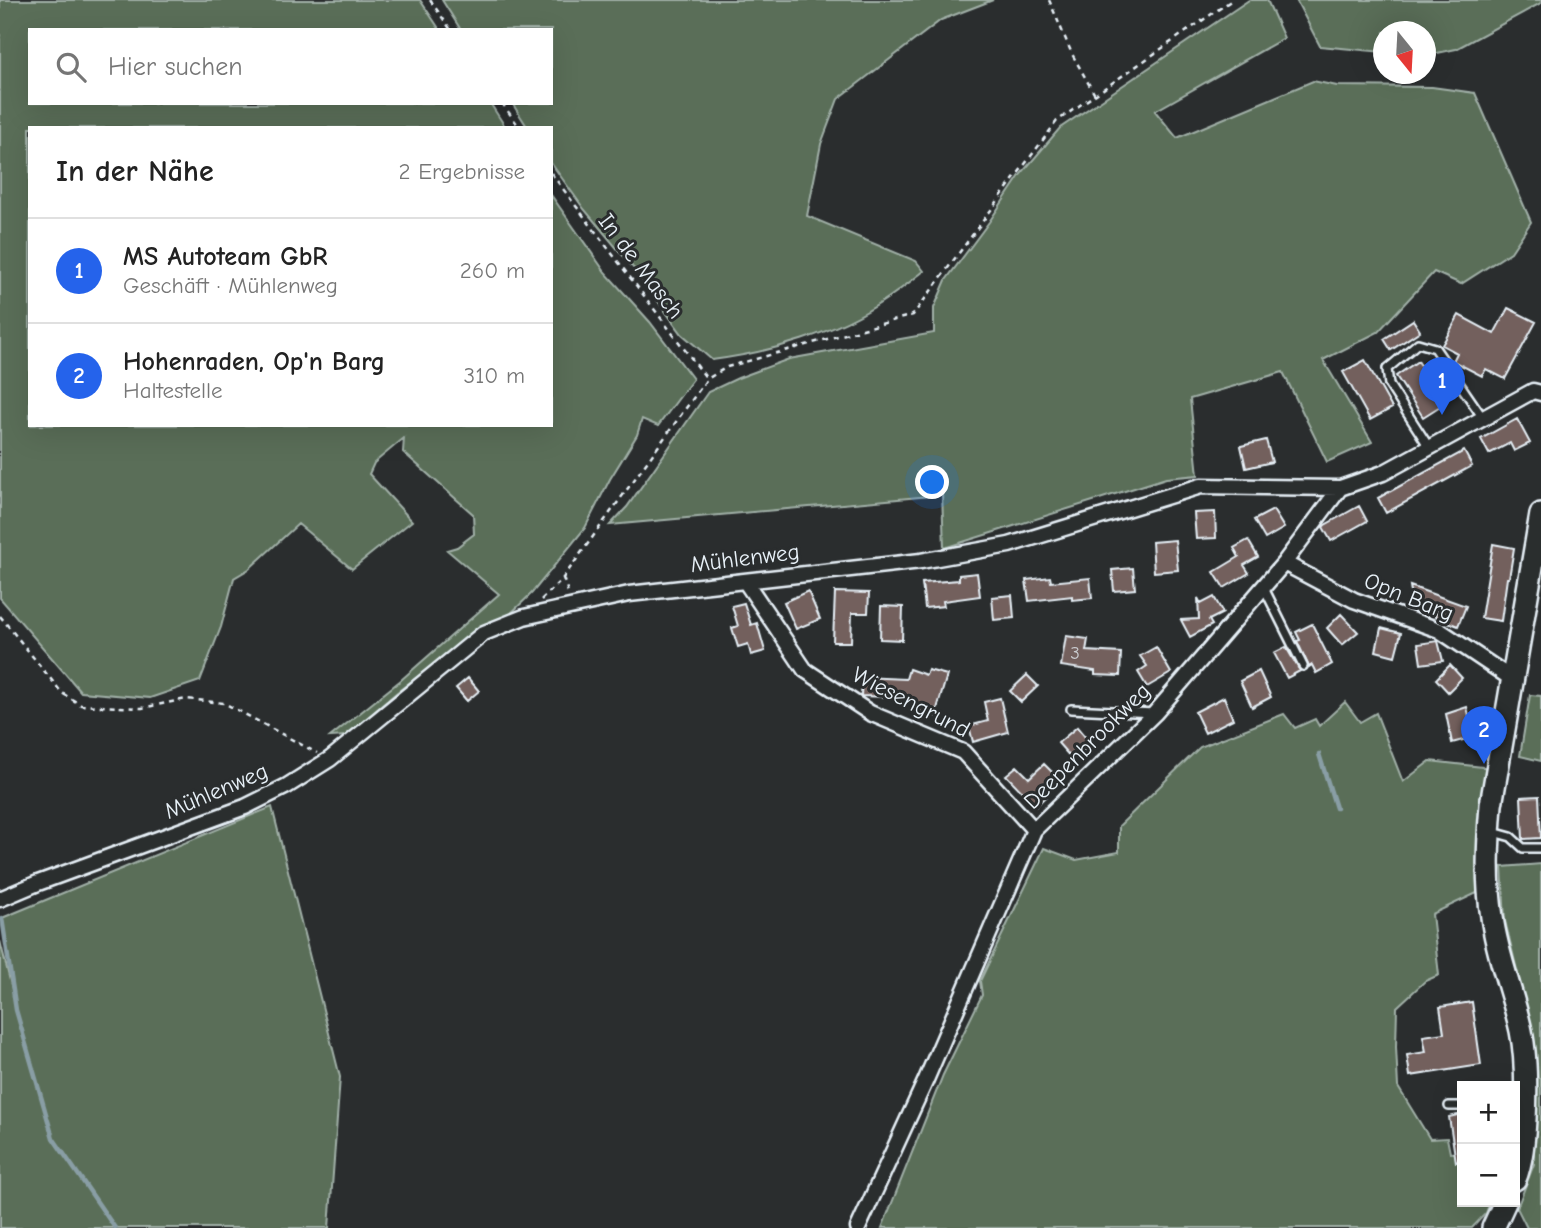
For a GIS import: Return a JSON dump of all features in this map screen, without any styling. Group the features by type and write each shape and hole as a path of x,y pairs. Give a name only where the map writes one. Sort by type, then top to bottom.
{"main road":[{"path":"1520,1106 1521,1033 1492,918 1487,853 1512,680 1541,514"},
{"path":"1493,1228 1503,1207"}],"street":[{"name":"Mühlenweg","path":"0,899 245,807 287,786 330,759 484,633 524,617 629,594 920,561 1009,545 1201,486 1340,488 1383,473 1533,390 1541,393"},
{"name":"Deepenbrookweg","path":"858,1228 925,1082 1034,830 1155,713 1284,563 1340,488"},
{"name":"Opn Barg","path":"1284,563 1354,600 1438,629 1512,680"},
{"name":"Wiesengrund","path":"745,581 805,670 870,713 963,752 1034,830"}],"lane":[{"path":"1429,447 1389,385 1388,369 1418,344 1435,348 1483,418"},
{"path":"1264,587 1303,666"},
{"path":"1071,709 1155,713"},
{"path":"1489,830 1511,837 1523,848 1541,848"},
{"path":"1449,1106 1457,1106"}],"path":[{"path":"430,0 450,28"},
{"path":"1049,0 1072,54 1095,95"},
{"path":"524,617 563,578 707,379 727,367 913,315 1057,121 1232,0"},
{"path":"503,105 519,126"},
{"name":"In de Masch","path":"553,176 707,379"},
{"path":"0,616 62,693 81,705 142,708 186,699 224,703 330,759"}],"green space":[{"path":"0,0 420,0 439,28 28,28 28,105 491,105 505,126 28,126 28,427 553,427 553,198 605,272 650,322 693,379 658,426 642,419 637,435 585,528 532,593 505,619 460,644 346,736 330,737 401,680 499,594 447,550 457,547 474,534 473,514 403,452 404,438 374,463 369,474 412,521 352,569 298,524 249,569 234,578 221,627 200,681 150,698 81,692 0,598"},
{"path":"442,0 993,0 941,20 838,99 821,144 807,216 916,261 924,271 866,312 824,332 779,347 712,360 682,334 553,166 553,126 527,126 513,105 553,105 553,28 460,28"},
{"path":"1249,0 1267,0 1284,38 1155,111 1177,138 1313,81 1337,86 1432,87 1475,93 1531,222 1511,252 1461,284 1434,272 1378,332 1323,360 1372,442 1327,462 1283,372 1190,399 1198,475 1166,478 944,548 942,493 610,525 627,507 708,392 789,359 934,333 934,308 946,280 1021,174 1060,128"},
{"path":"1296,0 1541,0 1541,3 1456,49 1436,53 1436,21 1373,21 1373,51 1320,46"},
{"path":"1530,695 1541,696 1541,761 1520,756"},
{"path":"1345,702 1360,722 1376,713 1403,782 1430,761 1491,768 1479,892 1432,914 1439,975 1425,981 1397,1007 1396,1047 1398,1087 1430,1139 1447,1138 1450,1153 1457,1152 1457,1207 1488,1207 1486,1213 1472,1228 882,1228 943,1075 982,995 980,981 1044,848 1076,860 1119,852 1119,826 1200,747 1284,714 1295,728 1315,719 1319,726"},
{"path":"272,807 340,1077 329,1228 0,1228 0,941 14,997 2,918"},
{"path":"1541,864 1541,1228 1527,1228 1517,1208 1520,1207 1534,1164 1533,1036 1505,921 1502,867"}],"building":[{"path":"1508,308 1536,322 1505,379 1486,369 1482,376 1453,361 1457,353 1442,345 1459,315 1494,334"},
{"path":"1413,320 1420,331 1391,350 1384,339"},
{"path":"1365,360 1392,408 1370,420 1343,372"},
{"path":"1418,361 1445,403 1423,417 1396,376"},
{"path":"1517,419 1530,443 1514,451 1510,443 1489,454 1481,439"},
{"path":"1266,440 1272,462 1246,468 1241,446"},
{"path":"1464,451 1472,466 1386,513 1378,498"},
{"path":"1359,506 1367,521 1331,541 1323,527"},
{"path":"1273,510 1284,528 1265,539 1254,520"},
{"path":"1215,512 1216,538 1196,539 1194,513"},
{"path":"1175,540 1178,570 1154,572 1152,542"},
{"path":"1248,540 1258,557 1244,565 1249,573 1224,588 1214,572 1239,557 1234,548"},
{"path":"1493,544 1514,548 1501,621 1481,618"},
{"path":"1133,568 1135,589 1114,591 1112,570"},
{"path":"977,573 980,596 943,601 944,606 925,608 922,583 959,580 959,575"},
{"path":"1050,577 1051,582 1090,578 1092,598 1072,600 1072,596 1029,601 1026,580"},
{"path":"1410,586 1466,606 1458,626 1435,617 1437,610 1413,604"},
{"path":"808,591 820,619 796,629 784,602"},
{"path":"835,592 869,593 868,613 852,613 851,642 833,642"},
{"path":"1012,595 1014,618 994,620 992,597"},
{"path":"1214,597 1223,613 1209,620 1212,625 1190,637 1181,620 1199,619 1198,598 1201,604"},
{"path":"744,603 751,625 757,623 765,651 751,655 748,644 738,647 732,628 738,626 732,606"},
{"path":"881,606 903,607 902,640 880,639"},
{"path":"1341,614 1358,632 1342,645 1327,628"},
{"path":"1312,624 1332,664 1316,673 1312,665 1309,667 1297,641 1300,640 1296,632"},
{"path":"1381,628 1401,633 1395,656 1376,651"},
{"path":"1066,636 1088,639 1086,651 1121,653 1120,676 1095,675 1095,671 1061,666"},
{"path":"1438,641 1443,661 1421,664 1418,644"},
{"path":"1156,647 1171,673 1147,687 1138,672 1147,666 1140,656"},
{"path":"1286,647 1300,671 1287,678 1274,653"},
{"path":"1450,665 1462,678 1448,692 1436,679"},
{"path":"909,669 926,675 928,670 947,675 935,716 914,710 916,704 892,697 861,696 862,677 906,679"},
{"path":"1259,671 1271,697 1252,707 1240,681"},
{"path":"1027,675 1038,686 1021,702 1010,691"},
{"path":"468,678 479,691 467,701 456,688"},
{"path":"1224,697 1233,719 1205,733 1195,712"},
{"path":"1000,698 1008,732 973,742 969,726 988,721 984,702"},
{"path":"1467,707 1474,737 1452,743 1446,714"},
{"path":"1077,727 1091,744 1073,760 1058,743"},
{"path":"1044,764 1056,776 1043,789 1048,794 1036,806 1006,775 1017,766 1029,778"},
{"path":"1539,796 1541,838 1523,839 1521,797"},
{"path":"1472,1002 1481,1065 1410,1076 1407,1055 1426,1052 1423,1036 1444,1033 1440,1007"},
{"path":"1457,1115 1457,1162 1456,1162 1449,1117"}],"waterway":[{"path":"1319,754 1336,808"},
{"path":"2,918 16,1010 53,1138 115,1228"}],"place":[{"name":"MS Autoteam GbR","path":"1442,415"},
{"name":"Hohenraden, Op'n Barg","path":"1484,764"}]}
